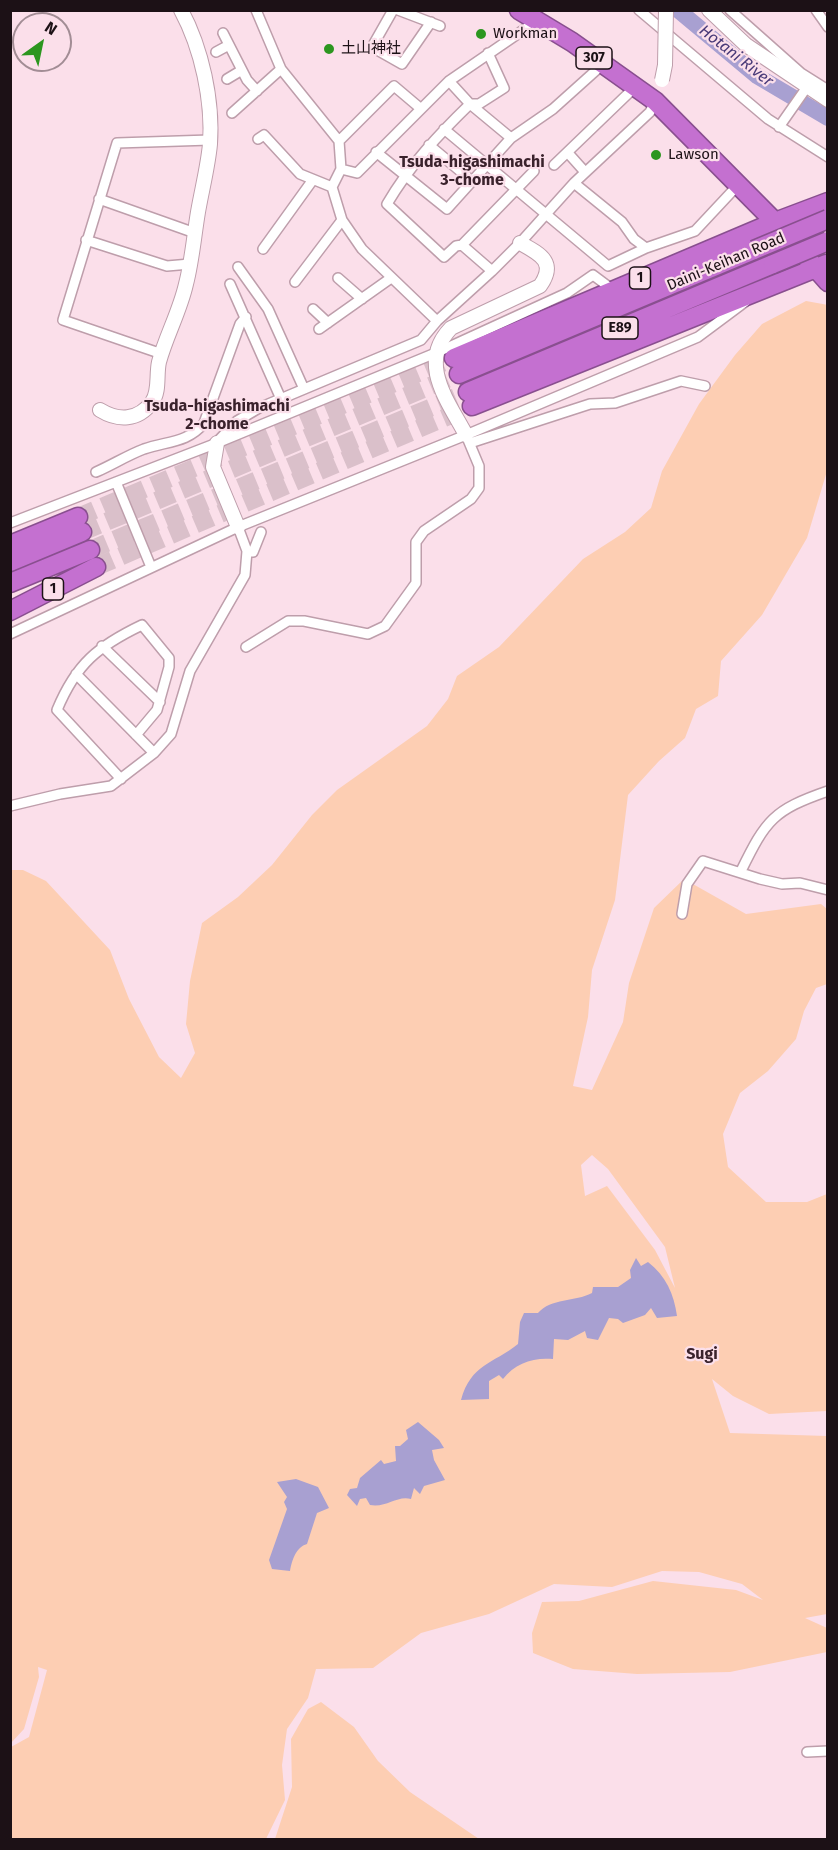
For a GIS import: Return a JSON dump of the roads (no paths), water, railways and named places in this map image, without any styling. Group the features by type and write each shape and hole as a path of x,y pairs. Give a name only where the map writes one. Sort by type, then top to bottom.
{"highway":[{"name":"307","path":"519,10 538,20 655,101 824,271"},
{"name":"1","path":"450,361 613,290 828,202"},
{"name":"Daini-Keihan Road","path":"450,361 754,250 828,219"},
{"name":"Daini-Keihan Road","path":"756,294 470,399 828,241"},
{"path":"756,294 824,271"},
{"path":"10,562 80,525 15,544"},
{"name":"1","path":"10,583 93,559 10,610"}],"street":[{"path":"100,410 115,419 143,411 157,392 156,377 162,354 186,286 210,140 206,87 197,51 181,10"},
{"path":"256,10 281,69 339,141 341,169 332,186 342,220 362,249 437,321"},
{"path":"396,10 436,24 402,64 372,47 396,10"},
{"path":"639,10 780,128 828,157"},
{"path":"10,806 60,794 111,786 154,753 171,734 190,671 245,575 247,551 213,468 217,443 237,421 281,399 421,340 437,321 520,243 585,172 650,112 665,65 666,10"},
{"path":"709,10 746,45 777,67"},
{"path":"718,10 804,90 828,100"},
{"path":"730,10 801,73 828,90"},
{"path":"816,10 828,27"},
{"path":"341,169 357,173 449,81 538,20"},
{"path":"223,33 242,70 257,91"},
{"path":"216,52 229,45"},
{"path":"489,53 504,88 479,104 470,104 444,129 404,176 387,204 444,257 456,246 462,245 534,171"},
{"path":"376,152 447,210 511,138 553,109 602,64"},
{"path":"232,113 281,69"},
{"path":"227,79 242,70"},
{"path":"449,81 470,104 511,138"},
{"path":"339,141 394,86 420,108"},
{"path":"554,165 635,87"},
{"path":"780,128 804,90"},
{"path":"444,129 544,215 608,266 646,248 695,231 738,185"},
{"path":"258,139 264,135 300,174 312,181 332,186"},
{"path":"162,354 63,320 117,143 210,140"},
{"path":"429,145 472,181"},
{"path":"568,153 585,172"},
{"path":"263,249 312,181"},
{"path":"574,183 622,222 634,239 646,248"},
{"path":"99,200 195,233"},
{"path":"295,282 342,220"},
{"path":"86,240 167,266 190,264"},
{"path":"450,361 443,336 451,328 540,286 546,277 545,262 538,253 520,243"},
{"path":"462,245 492,271"},
{"path":"238,267 268,309 304,389"},
{"path":"338,278 362,299"},
{"path":"319,329 391,278"},
{"path":"230,284 241,304 281,399"},
{"path":"241,304 255,291"},
{"path":"10,634 238,526 468,439 698,337 756,294"},
{"path":"313,309 328,323"},
{"path":"96,472 145,449 185,439 196,433 204,423 240,324 246,317"},
{"path":"246,647 288,621 304,621 368,634 385,626 416,583 416,542 423,531 471,499 479,488 479,466 435,371 450,361"},
{"path":"10,522 217,443 450,361"},
{"path":"468,439 590,404 615,403 681,381 705,386"},
{"path":"116,482 151,567"},
{"path":"247,551 253,552 261,532"},
{"path":"121,779 57,710 68,685 102,646 142,625 169,658 157,710 136,735"},
{"path":"102,646 160,702"},
{"path":"76,674 154,753"},
{"path":"741,871 759,834 769,822 791,805 828,792"},
{"path":"682,914 687,884 703,861 782,884 800,883 828,890"},
{"path":"807,1752 828,1750"}],"waterway":[{"name":"Hotani River","path":"678,10 757,76 828,118"}],"tunnel":[{"path":"78,517 454,358"},
{"path":"82,532 459,374"},
{"path":"90,550 468,392"},
{"path":"96,567 472,406"}],"place":[{"name":"Workman","path":"481,34"},
{"name":"土山神社","path":"329,49"},
{"name":"Lawson","path":"656,155"}],"district":[{"name":"Tsuda-higashimachi 3-chome","path":"472,172"},
{"name":"Tsuda-higashimachi 2-chome","path":"217,416"},
{"name":"Sugi","path":"702,1355"}]}
